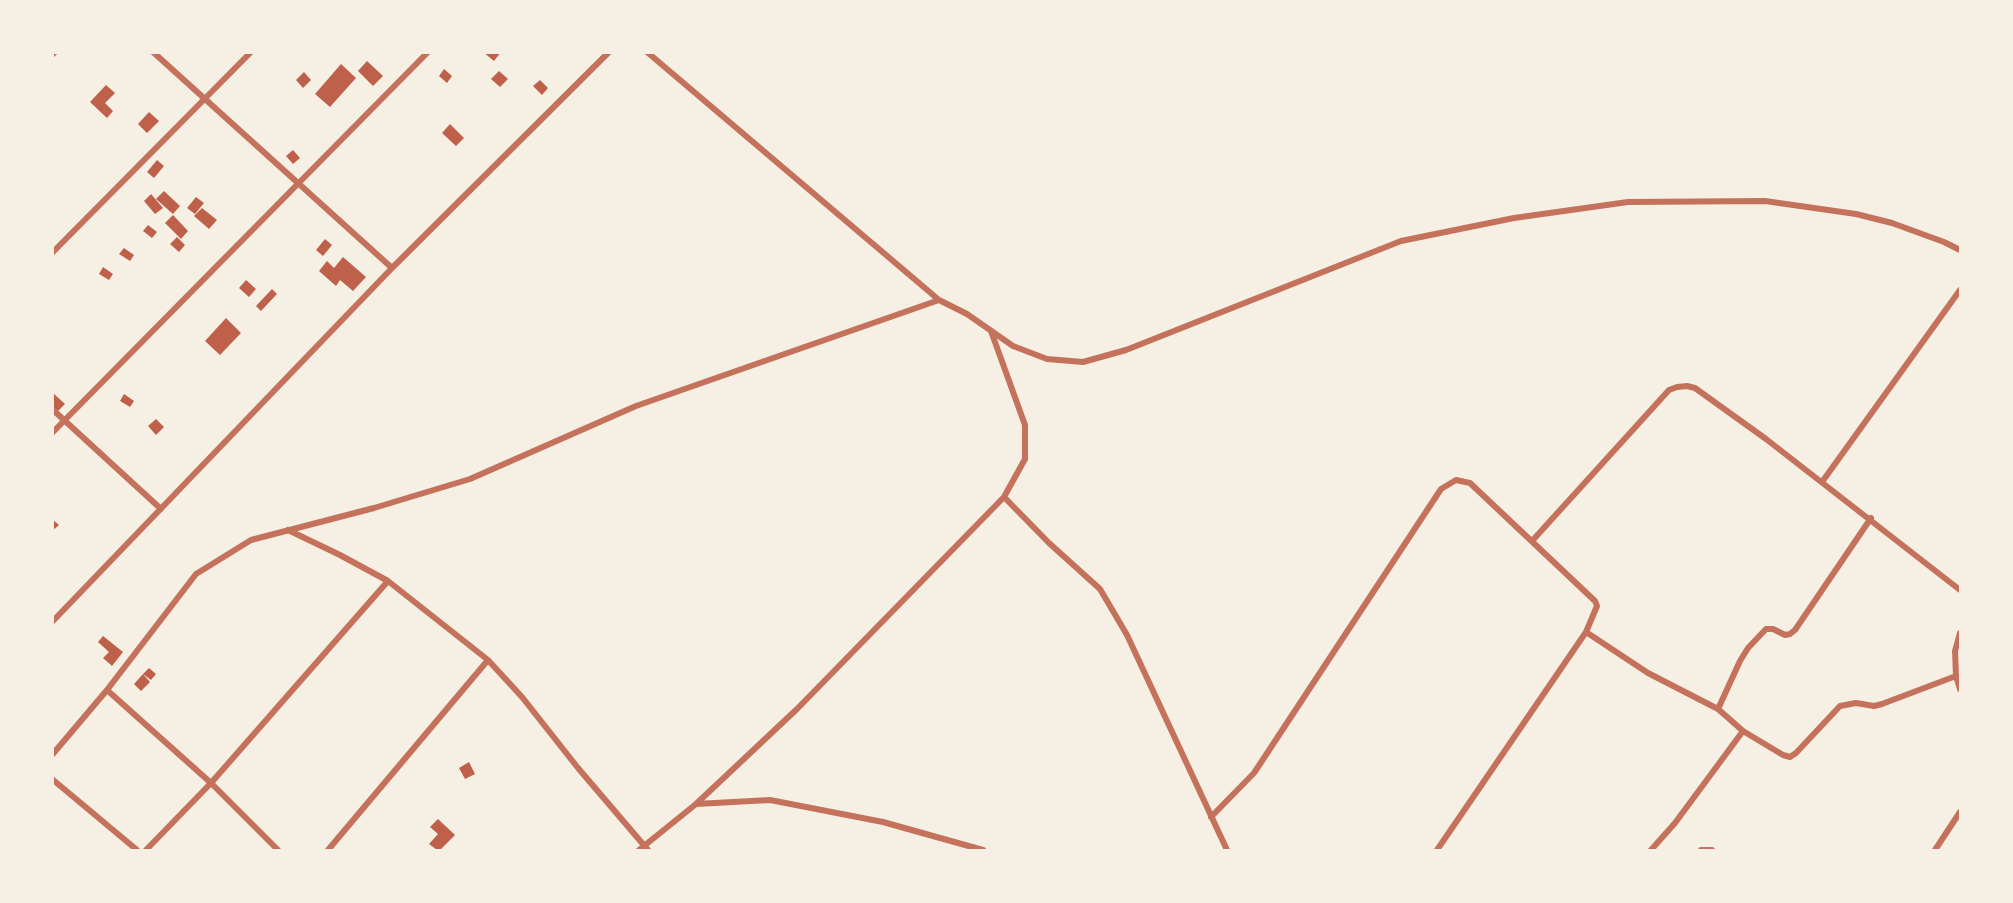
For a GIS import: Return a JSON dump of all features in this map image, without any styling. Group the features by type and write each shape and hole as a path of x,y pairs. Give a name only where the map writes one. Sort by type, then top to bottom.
{"street":[{"path":"153,52 392,268"},
{"path":"52,253 250,52"},
{"path":"52,433 428,52"},
{"path":"52,622 392,268 609,52"},
{"path":"646,52 939,300 967,314 1013,346 1047,359 1083,362 1126,350 1401,241 1514,218 1628,202 1765,201 1856,214 1892,223 1960,250"},
{"path":"1822,482 1960,290"},
{"path":"52,755 107,690 196,574 251,540 374,508 470,479 636,406 939,300"},
{"path":"287,530 388,581 488,660 522,697 643,849 696,804 796,710 1004,497 1025,459 1025,425 991,331"},
{"path":"1532,541 1669,390 1677,387 1695,388 1871,518 1960,590"},
{"path":"52,409 160,509"},
{"path":"1212,817 1254,773 1441,489 1456,480 1470,483 1595,601 1596,610 1586,632 1437,850"},
{"path":"1004,497 1049,543 1100,589 1127,636 1227,850"},
{"path":"1718,709 1748,648 1766,629 1773,629 1785,635 1795,630 1871,518"},
{"path":"146,850 212,783 388,581"},
{"path":"1586,632 1648,673 1718,709 1743,731 1790,757 1840,706 1848,703 1874,706 1882,704 1956,676"},
{"path":"1960,633 1955,651 1956,676 1960,689"},
{"path":"328,850 488,660"},
{"path":"107,690 212,783 278,850"},
{"path":"1651,850 1675,823 1743,731"},
{"path":"52,779 137,850"},
{"path":"696,804 770,801 884,822 983,850"},
{"path":"1935,850 1960,812"},
{"path":"1701,850 1712,850"}],"building":[{"path":"483,52 501,52 494,61"},
{"path":"367,61 383,76 373,86 358,71"},
{"path":"341,64 356,78 330,107 315,94"},
{"path":"444,69 452,76 447,83 439,76"},
{"path":"499,71 508,79 500,87 491,79"},
{"path":"304,72 311,80 303,88 296,80"},
{"path":"540,80 548,88 542,95 533,86"},
{"path":"106,85 115,93 105,103 113,111 107,118 90,102"},
{"path":"149,112 159,121 147,133 138,124"},
{"path":"450,124 464,138 456,146 442,133"},
{"path":"293,150 300,158 293,164 286,156"},
{"path":"157,160 164,166 154,178 147,172"},
{"path":"164,191 180,206 173,214 156,199"},
{"path":"151,194 163,208 155,214 144,201"},
{"path":"196,197 204,203 195,214 187,208"},
{"path":"202,208 217,220 209,229 194,216"},
{"path":"173,215 188,231 181,239 165,223"},
{"path":"148,225 157,232 152,238 143,231"},
{"path":"177,237 185,245 179,252 170,244"},
{"path":"325,239 332,245 323,256 316,250"},
{"path":"124,248 134,255 130,261 119,254"},
{"path":"343,257 366,277 353,291 340,280 336,286 319,271 327,261 334,268"},
{"path":"103,267 113,274 109,280 99,274"},
{"path":"246,280 256,289 249,297 239,288"},
{"path":"272,289 277,294 261,311 256,306"},
{"path":"226,318 241,333 220,355 205,341"},
{"path":"52,392 65,404 58,411 52,406"},
{"path":"124,394 134,401 130,407 120,401"},
{"path":"156,419 164,427 156,435 148,426"},
{"path":"52,519 59,525 52,531"},
{"path":"103,636 123,652 112,666 103,658 109,652 98,642"},
{"path":"149,668 156,674 151,680 143,674"},
{"path":"143,674 150,682 141,691 134,684"},
{"path":"469,762 475,774 465,779 459,768"},
{"path":"438,819 455,835 440,850 429,844 438,834 430,827"}]}
